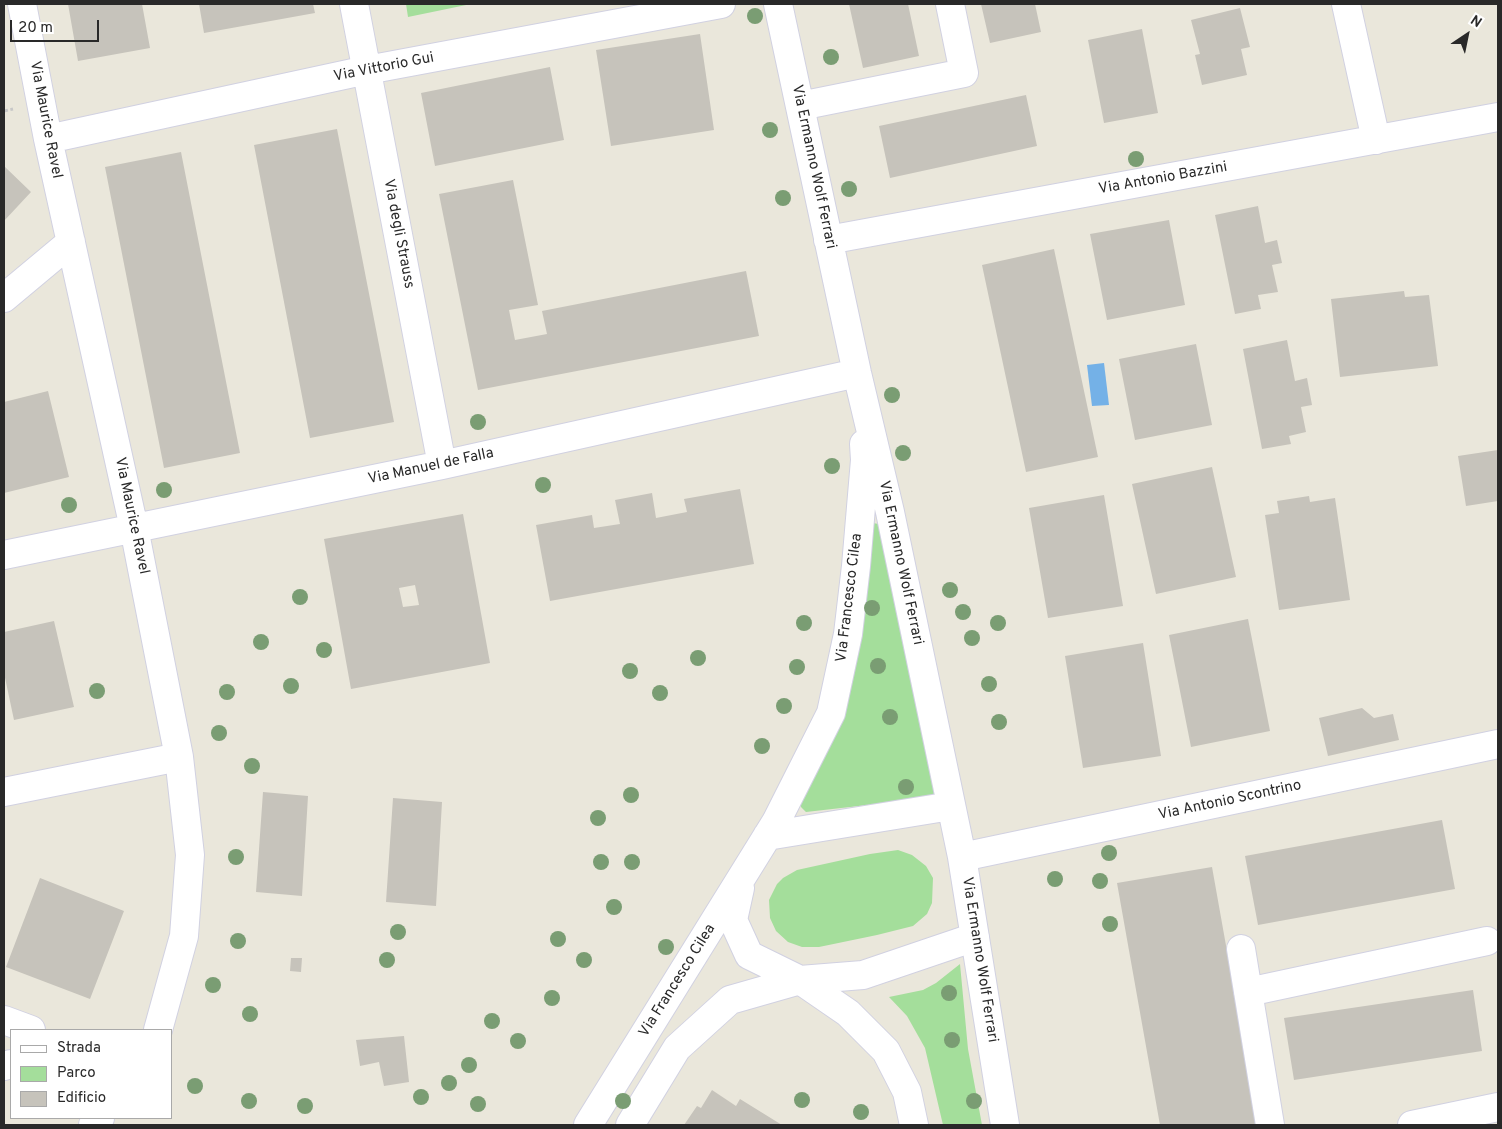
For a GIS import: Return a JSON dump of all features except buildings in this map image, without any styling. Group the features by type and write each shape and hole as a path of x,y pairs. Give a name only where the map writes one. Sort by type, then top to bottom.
{"street":[{"name":"Via Maurice Ravel","path":"22,4 48,138 134,528 179,757 190,855 185,927 158,1029"},
{"name":"Via degli Strauss","path":"354,4 442,465"},
{"name":"Via Vittorio Gui","path":"48,138 367,70 721,4"},
{"name":"Via Ermanno Wolf Ferrari","path":"778,4 857,373 890,512 962,857 1005,1125"},
{"path":"800,106 964,73 950,4"},
{"path":"1346,4 1376,140"},
{"name":"Via Antonio Bazzini","path":"828,240 1498,117"},
{"path":"4,298 71,242"},
{"name":"Via Manuel de Falla","path":"4,555 442,465 857,373"},
{"name":"Via Francesco Cilea","path":"588,1125 776,822 831,713 848,634 865,460 857,373"},
{"name":"Via Antonio Scontrino","path":"962,857 1498,744"},
{"path":"4,792 179,757"},
{"path":"767,836 951,806"},
{"path":"742,876 733,920 749,955 800,980 848,1013 886,1052 906,1092 914,1125"},
{"path":"630,1125 677,1048 730,1000 800,980 863,975 975,937"},
{"path":"1248,992 1487,940"},
{"path":"1241,949 1270,1125"},
{"path":"4,1020 28,1029"},
{"path":"1412,1125 1498,1107"}],"green space":[{"path":"406,4 471,4 408,17"},
{"path":"873,523 884,525 938,797 806,812 800,803"},
{"path":"898,850 912,855 926,866 933,878 932,903 927,914 913,926 819,947 802,947 788,942 776,931 770,918 769,900 777,884 783,878 797,870 870,854"},
{"path":"960,964 968,1049 982,1125 943,1125 925,1048 907,1016 889,997 923,990 936,983"}],"water":[{"path":"1104,363 1109,405 1092,406 1087,365"}]}
